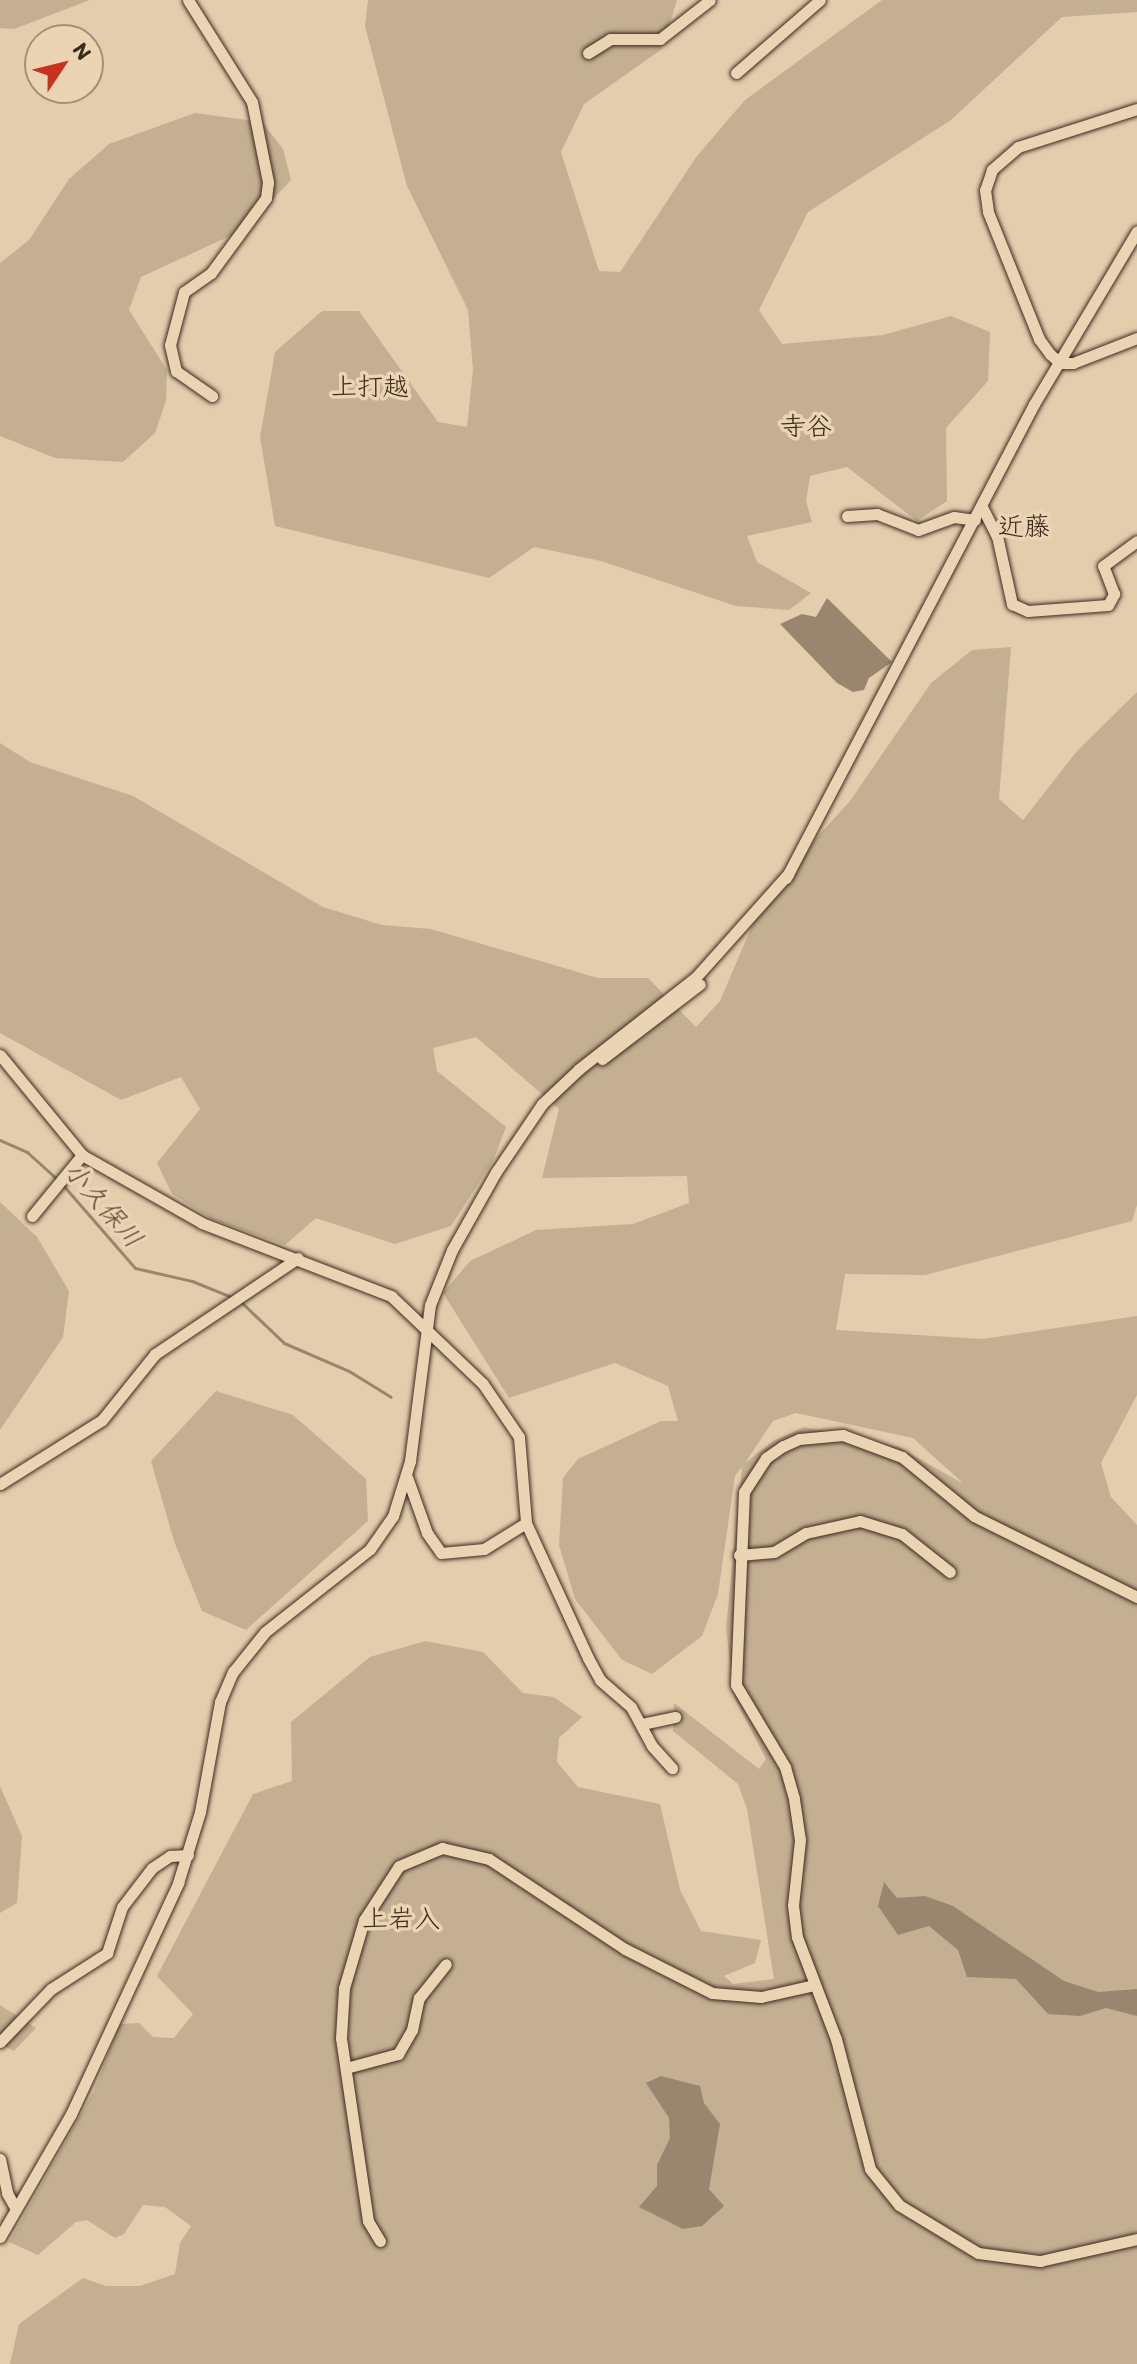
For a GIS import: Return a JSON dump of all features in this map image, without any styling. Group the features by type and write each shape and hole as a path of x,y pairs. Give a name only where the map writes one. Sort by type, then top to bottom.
{"street":[{"path":"188,0 252,102 268,182 266,198 211,273 184,292 170,345 176,371 212,396"},
{"path":"588,53 610,39 660,39 710,0"},
{"path":"736,73 820,0"},
{"path":"1137,109 1030,142 1003,157 987,177 988,212 1039,339 1060,363 1073,363 1137,338"},
{"path":"0,2237 71,2114 188,1855 220,1702 233,1672 265,1632 377,1541 393,1516 407,1477 426,1323 452,1250 518,1136 575,1075 711,974 788,874 1060,363 1137,231"},
{"path":"982,507 997,536 1012,604 1028,611 1108,605 1114,594 1103,566 1137,541"},
{"path":"847,516 877,514 918,530 954,517 975,520"},
{"path":"0,1055 82,1155 202,1223 391,1296 426,1323 483,1384 519,1437 526,1523 600,1680 631,1707 652,1746 672,1768"},
{"path":"32,1216 82,1155"},
{"path":"0,1484 102,1420 155,1354 298,1258"},
{"path":"1137,1597 974,1516 902,1457 843,1435 799,1439 766,1458 744,1492 736,1685 785,1767 794,1799 800,1840 793,1905 797,1937 836,2039 870,2169 899,2205 978,2253 1016,2261 1068,2258 1137,2239"},
{"path":"407,1477 427,1533 441,1553 484,1549 526,1523"},
{"path":"739,1555 774,1552 806,1533 860,1521 902,1534 950,1572"},
{"path":"642,1724 675,1717"},
{"path":"380,2241 368,2221 346,2068 344,1988 364,1920 399,1866 442,1848 489,1859 625,1949 712,1993 761,1997 814,1985"},
{"path":"0,2042 51,1989 107,1953 122,1907 152,1868 170,1856 188,1855"},
{"path":"346,2068 398,2054 407,2044 419,1998 446,1964"},
{"path":"0,2159 7,2193 16,2209"}],"shaded area":[{"path":"0,0 90,0 14,29 0,28"},
{"path":"368,0 677,0 662,49 584,104 561,152 599,271 620,272 697,156 745,100 882,0 1137,0 1137,12 1062,17 951,120 808,212 759,310 782,344 883,335 951,316 990,332 988,381 946,428 947,501 917,521 847,467 810,476 806,501 812,522 747,536 757,562 811,593 789,610 736,606 601,561 534,547 489,578 275,526 260,437 275,352 322,311 359,311 438,422 467,427 473,370 468,310 407,186 365,26"},
{"path":"195,113 262,122 283,149 291,180 245,229 141,277 129,310 167,370 166,401 155,433 123,462 55,458 0,436 0,263 29,240 69,179 109,144"},
{"path":"827,598 892,662 869,678 864,690 853,692 837,683 780,624 802,614 816,617"},
{"path":"1011,647 999,799 1023,820 1077,751 1137,692 1137,1205 1132,1221 925,1275 845,1274 836,1330 983,1339 1137,1316 1137,1395 1101,1463 1111,1497 1137,1525 1137,2364 10,2364 19,2324 83,2278 106,2286 140,2286 175,2274 180,2243 191,2226 165,2207 143,2205 124,2234 115,2238 87,2220 76,2222 38,2255 9,2242 94,2091 120,2024 139,2023 153,2037 174,2038 193,2014 157,1976 253,1794 292,1781 291,1722 370,1657 425,1641 483,1652 523,1693 554,1697 582,1717 559,1738 557,1762 578,1787 660,1804 680,1890 701,1931 761,1940 755,1963 724,1976 733,1984 774,1979 747,1809 738,1784 673,1731 674,1703 759,1769 766,1759 734,1697 726,1628 742,1467 735,1476 718,1594 702,1636 652,1674 622,1660 575,1599 559,1545 563,1478 578,1459 661,1421 678,1421 668,1386 615,1363 509,1398 443,1293 470,1261 536,1230 633,1224 689,1203 687,1176 542,1178 559,1109 476,1037 433,1048 437,1071 506,1127 493,1161 451,1226 395,1244 316,1218 285,1245 212,1219 172,1194 157,1163 200,1109 181,1077 121,1100 0,1033 0,743 30,762 133,796 323,907 382,925 431,929 598,978 648,978 696,1027 720,1001 766,893 850,801 931,683 972,650","holes":["796,1413 913,1438 964,1484 898,1447 804,1427 773,1441 745,1463 773,1421"]},
{"path":"0,1202 37,1237 69,1291 63,1337 0,1430"},
{"path":"216,1391 293,1415 366,1479 368,1521 246,1630 202,1611 174,1541 151,1461"},
{"path":"0,1786 22,1836 17,1903 0,1913"},
{"path":"884,1882 897,1898 925,1896 953,1906 1064,1981 1098,1992 1137,1989 1137,2016 1106,2008 1080,2016 1048,2014 1016,1979 967,1977 958,1950 929,1926 898,1935 878,1906"},
{"path":"0,2005 36,2028 14,2051 0,2044"},
{"path":"661,2076 700,2086 704,2103 720,2124 709,2189 724,2206 702,2226 683,2229 639,2207 657,2186 657,2165 670,2138 669,2118 646,2083"}],"waterway":[{"name":"小久保川","path":"0,1140 27,1152 57,1179"},
{"name":"小久保川","path":"62,1184 135,1268 192,1281 234,1298"},
{"name":"小久保川","path":"241,1302 284,1343 349,1371 391,1397"}],"district":[{"name":"上打越","path":"370,387"},
{"name":"寺谷","path":"806,427"},
{"name":"近藤","path":"1024,527"},
{"name":"上岩入","path":"401,1919"}]}
